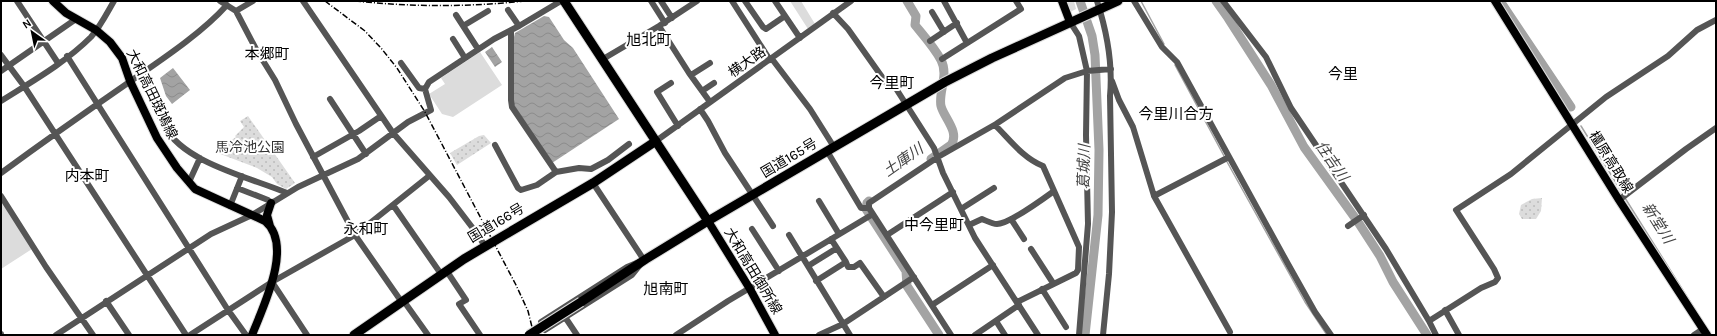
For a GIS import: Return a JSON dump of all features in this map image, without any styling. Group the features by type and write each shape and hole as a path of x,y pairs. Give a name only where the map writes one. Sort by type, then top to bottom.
{"highway":[{"path":"529,335 644,260 708,221 603,59 563,1"},
{"name":"国道165号","path":"708,221 942,83 992,58 1074,21 1098,7 1118,1"},
{"name":"国道166号","path":"354,335 444,272 485,246 593,183 656,141"}],"main road":[{"name":"大和高田斑鳩線","path":"53,1 66,13 96,30 110,42 122,58 130,81 157,138 172,161 189,182 203,193 265,221 271,226"},
{"path":"1062,1 1066,14 1074,21"},
{"name":"橿原高取線","path":"1495,1 1572,124 1622,198 1705,332"},
{"path":"252,335 272,282 277,244 267,215 271,204"},
{"name":"大和高田御所線","path":"708,221 750,289 775,335"}],"street":[{"path":"17,1 58,63"},
{"path":"1,101 58,63 90,37 114,1"},
{"path":"220,1 236,10 246,31 275,80 355,235 428,335"},
{"path":"236,10 253,1"},
{"path":"303,1 393,133 429,176 449,197 485,246"},
{"path":"56,335 211,234 252,215 287,193 323,174 366,154 415,117 431,110 425,89 429,82 478,49 563,1"},
{"path":"651,1 662,24 691,75 710,102"},
{"path":"661,1 672,18"},
{"path":"603,59 672,18 697,1"},
{"path":"732,1 771,60 796,93 810,108 861,208 867,208 873,214 951,335"},
{"path":"745,1 763,27 766,28 785,16"},
{"path":"775,1 800,38"},
{"name":"横大路","path":"656,141 771,60 851,1"},
{"path":"944,1 967,43"},
{"path":"942,58 1021,9 1016,1"},
{"path":"1134,1 1162,47 1178,62 1226,158 1315,312 1331,335"},
{"path":"1223,1 1266,57 1291,108 1362,216 1386,249 1436,335"},
{"path":"1,172 130,81 143,74 176,49 221,12 227,5"},
{"path":"1098,7 1108,42 1111,69 1112,212 1110,274 1103,335"},
{"path":"508,10 519,26"},
{"path":"463,26 488,11"},
{"path":"932,12 944,32"},
{"path":"833,13 848,29 887,84 895,87 906,104 938,157 943,173 976,238 1038,335"},
{"path":"456,15 478,49"},
{"path":"1,71 76,19"},
{"path":"1429,321 1482,288 1495,282 1498,278 1494,269 1456,210 1511,174 1606,97 1668,56 1697,30 1716,20"},
{"path":"1074,21 1088,71 1086,135 1088,224 1079,335"},
{"path":"930,41 957,23"},
{"path":"511,31 511,104 556,172"},
{"path":"453,38 465,58"},
{"path":"1,55 56,134 148,274 186,335"},
{"path":"67,56 228,310 246,335"},
{"path":"402,63 419,88 425,89"},
{"path":"691,75 710,63"},
{"path":"867,208 869,203 938,157 995,125 1064,78 1088,71 1111,69"},
{"path":"143,74 166,128 175,141 200,158 287,193"},
{"path":"1111,79 1132,128 1154,196 1230,332"},
{"path":"671,83 656,92 678,126"},
{"path":"702,91 714,83"},
{"path":"330,99 366,154"},
{"path":"700,109 725,153 773,226"},
{"path":"314,157 381,116"},
{"path":"978,334 1018,304 1053,283 1076,273 1078,270 1079,247 1043,166 1033,162 1025,156 995,125"},
{"path":"1622,198 1716,128"},
{"path":"495,145 518,188 521,190 537,185 556,172 579,168 591,169 629,144"},
{"path":"189,182 200,158"},
{"path":"1154,196 1226,158"},
{"path":"230,206 242,176"},
{"path":"190,335 272,282 355,235 429,176"},
{"path":"593,183 644,260"},
{"path":"237,188 268,200 271,204"},
{"path":"961,209 994,188"},
{"path":"969,225 982,219 995,224 1011,219 1054,191"},
{"path":"887,235 953,192"},
{"path":"1,196 93,335"},
{"path":"819,201 839,234"},
{"path":"393,205 466,300 459,304 480,335"},
{"path":"676,335 873,214"},
{"path":"1349,225 1362,216"},
{"path":"1011,219 1024,239"},
{"path":"752,229 779,271"},
{"path":"788,235 850,335"},
{"path":"831,239 848,267 854,267 860,262 884,297"},
{"path":"808,266 837,248"},
{"path":"1031,250 1053,283"},
{"path":"644,260 632,275 545,330 541,322 627,268 644,260"},
{"path":"816,281 846,262"},
{"path":"932,305 993,265"},
{"path":"819,335 843,324 914,276"},
{"path":"272,282 307,335"},
{"path":"1042,289 1066,327"},
{"path":"106,301 129,335"},
{"path":"1445,310 1459,335"},
{"path":"565,317 577,335"},
{"path":"996,321 1005,335"},
{"path":"1694,335 1705,332"}],"green space":[{"path":"790,1 801,1 815,24 808,29"},
{"path":"1067,1 1074,1 1076,9 1070,12"},
{"path":"480,52 502,85 453,117 442,114 429,94 445,84 441,78"},
{"name":"馬冷池公園","path":"248,116 295,183 286,189 277,184 272,177 257,168 215,152 236,137 235,136 244,127 240,121"},
{"path":"484,135 491,143 457,165 450,153 479,136"},
{"path":"1542,198 1541,211 1536,219 1522,219 1519,214 1521,205 1532,199"},
{"path":"3,203 32,249 1,269 1,204"}],"water":[{"path":"544,16 549,17 564,40 573,48 619,119 552,163 513,102 515,33"},
{"path":"492,47 502,62 495,67 485,52"},
{"path":"173,68 190,90 172,104 166,96 160,78"}],"waterway":[{"name":"土庫川","path":"907,1 916,16 915,25 941,60 944,78 940,101 954,135 951,145 931,159"},
{"name":"葛城川","path":"1080,1 1092,36 1095,55 1099,150 1098,215 1085,335"},
{"path":"1141,1 1164,44"},
{"name":"住吉川","path":"1216,1 1271,85 1304,147 1358,222 1380,256 1393,282 1427,335"},
{"name":"新堂川","path":"1500,1 1571,107"},
{"path":"1175,65 1224,156"},
{"name":"新堂川","path":"1581,126 1623,194"},
{"path":"1226,160 1305,302 1327,335"},
{"name":"新堂川","path":"1625,198 1706,327"},
{"name":"土庫川","path":"869,201 866,209 906,271 907,286 939,335"}],"railway":[{"path":"325,1 365,31 381,48 397,68 425,112 516,285 528,311 534,335"},
{"path":"355,1 440,6 525,1"}],"district":[{"name":"旭北町","path":"649,40"},
{"name":"本郷町","path":"267,54"},
{"name":"今里","path":"1343,74"},
{"name":"今里町","path":"892,83"},
{"name":"今里川合方","path":"1176,114"},
{"name":"内本町","path":"87,176"},
{"name":"中今里町","path":"934,225"},
{"name":"永和町","path":"366,229"},
{"name":"旭南町","path":"666,289"}]}
